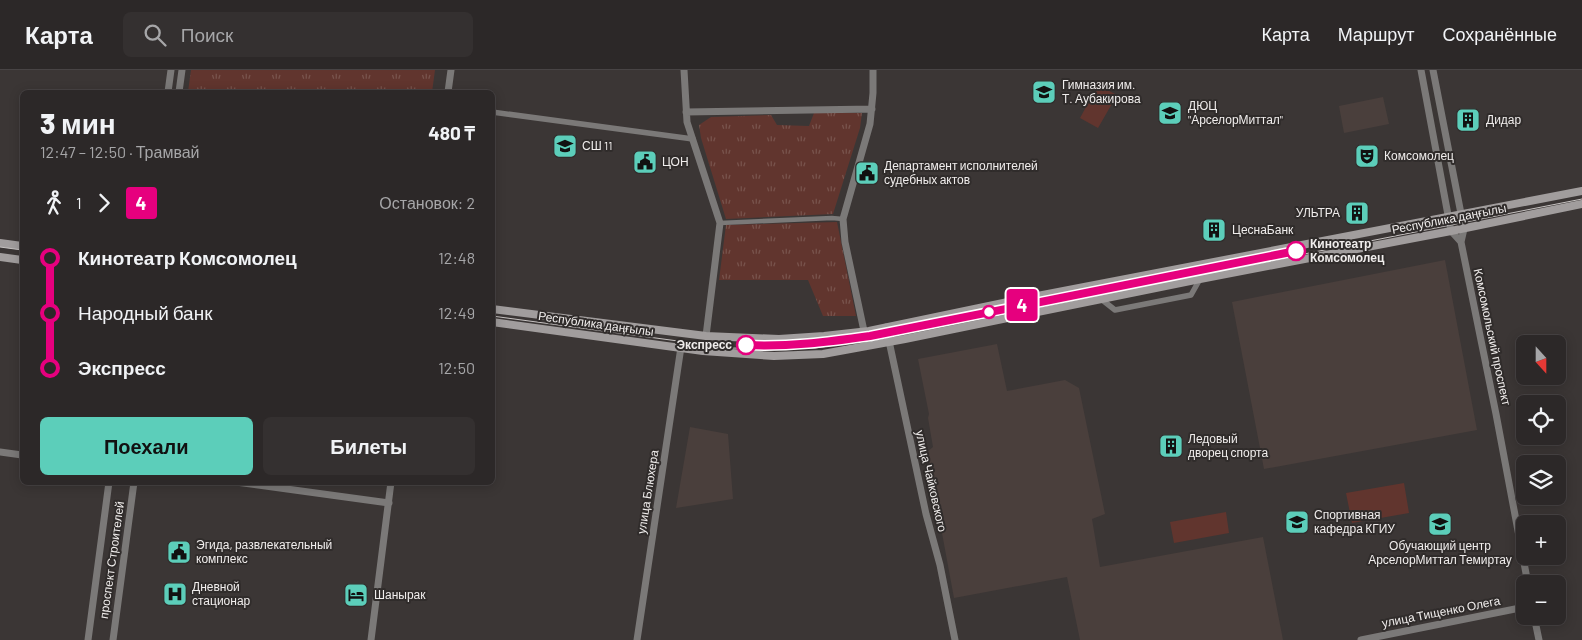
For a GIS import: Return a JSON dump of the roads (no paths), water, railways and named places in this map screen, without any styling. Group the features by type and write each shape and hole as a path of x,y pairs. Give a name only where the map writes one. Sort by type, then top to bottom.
{"main road":[{"name":"Республика даңғылы","path":"495,309 706,336 779,339 864,332 1022,299 1582,191"},
{"name":"Республика даңғылы","path":"495,322 703,351 774,356 823,354 1464,229 1582,204"},
{"path":"0,243 20,246"},
{"path":"0,257 20,260"}],"street":[{"path":"168,90 171,70"},
{"path":"179,90 182,70"},
{"path":"448,90 451,70"},
{"path":"684,70 686,112 720,223 706,336"},
{"path":"864,332 845,242 843,219 872,108 873,70"},
{"path":"1421,70 1451,231 1460,242"},
{"path":"1433,70 1464,229 1460,242"},
{"path":"686,112 872,108"},
{"path":"495,112 693,139"},
{"path":"720,223 843,219"},
{"name":"Комсомольский проспект","path":"1460,242 1496,414 1526,575"},
{"path":"1101,299 1116,310 1172,299 1191,295 1200,279"},
{"name":"улица Чайковского","path":"886,327 926,514 940,565 954,640"},
{"name":"улица Блюхера","path":"637,640 681,347"},
{"path":"0,452 20,455"},
{"name":"проспект Строителей","path":"88,640 109,485"},
{"name":"проспект Строителей","path":"113,640 134,485"},
{"path":"258,485 389,503"},
{"path":"371,640 391,485"},
{"name":"улица Тищенко Олега","path":"1361,640 1516,609"},
{"path":"1536,625 1539,640"}],"tram line":[{"path":"495,316 730,348 815,348 870,340 1582,199"},
{"path":"0,247 20,250"},
{"name":"4","path":"746,345 785,346 814,344 870,336 1296,251"}],"place":[{"name":"Гимназия им. Т. Аубакирова","path":"1044,92"},
{"name":"ДЮЦ \"АрселорМиттал\"","path":"1170,113"},
{"name":"Дидар","path":"1468,120"},
{"name":"СШ 11","path":"565,146"},
{"name":"Комсомолец","path":"1367,156"},
{"name":"ЦОН","path":"645,162"},
{"name":"Департамент исполнителей судебных актов","path":"867,173"},
{"name":"УЛЬТРА","path":"1357,213"},
{"name":"ЦеснаБанк","path":"1214,230"},
{"name":"Кинотеатр Комсомолец","path":"1296,251"},
{"name":"Экспресс","path":"746,345"},
{"name":"Ледовый дворец спорта","path":"1171,446"},
{"name":"Спортивная кафедра КГИУ","path":"1297,522"},
{"name":"Обучающий центр АрселорМиттал Темиртау","path":"1440,524"},
{"name":"Эгида, развлекательный комплекс","path":"179,552"},
{"name":"Дневной стационар","path":"175,594"},
{"name":"Шанырак","path":"356,595"}]}
